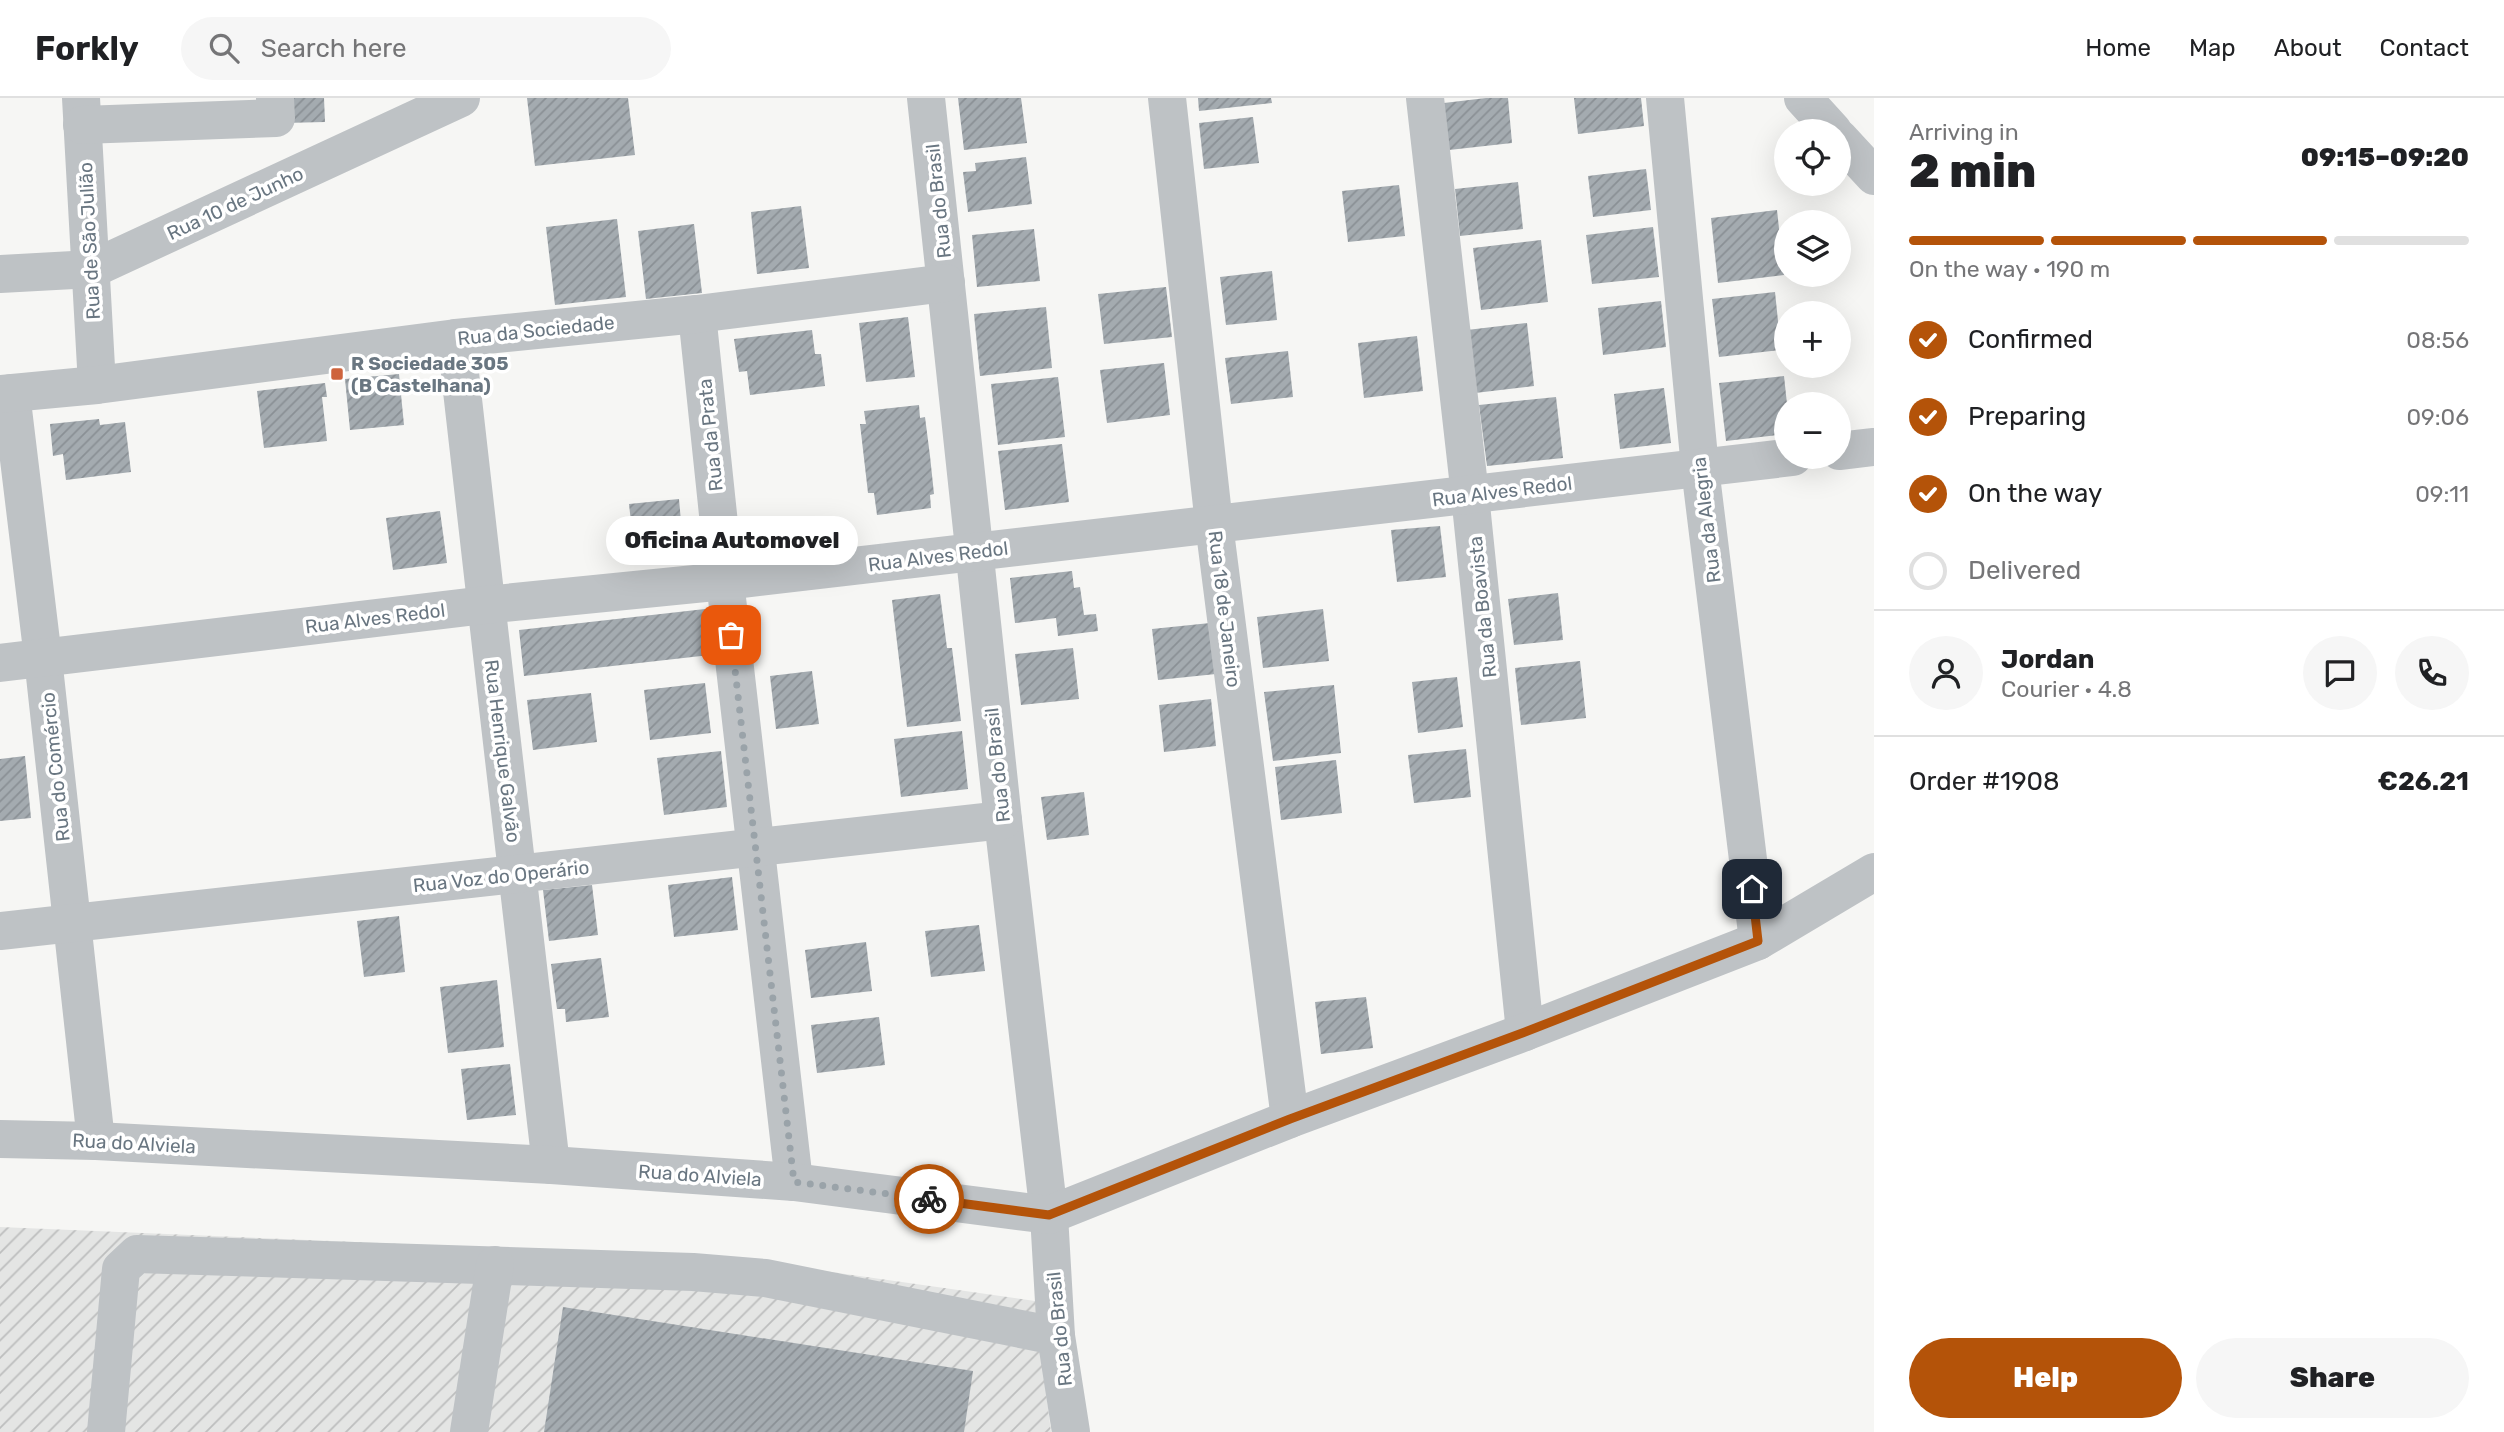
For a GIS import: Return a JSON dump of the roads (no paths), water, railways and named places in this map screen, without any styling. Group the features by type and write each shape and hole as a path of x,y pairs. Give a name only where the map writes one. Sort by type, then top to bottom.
{"street":[{"path":"82,112 276,118 275,98"},
{"name":"Rua 10 de Junho","path":"0,274 92,269 461,98"},
{"name":"Rua do Brasil","path":"926,98 1003,820 1049,1215 1056,1336 1071,1432"},
{"name":"Rua 18 de Janeiro","path":"1167,98 1214,524 1290,1119"},
{"name":"Rua da Boavista","path":"1425,98 1470,495 1525,1032"},
{"name":"Rua da Alegria","path":"1665,98 1700,468 1758,941"},
{"path":"1803,98 1822,119"},
{"name":"Rua de São Julião","path":"82,112 97,384"},
{"path":"1851,151 1874,176"},
{"name":"Rua da Sociedade","path":"5,394 456,338 697,314 946,283"},
{"name":"Rua da Prata","path":"697,314 794,1182"},
{"name":"Rua Henrique Galvão","path":"456,338 551,1165"},
{"name":"Rua do Comércio","path":"5,394 43,658 96,1141"},
{"path":"1851,450 1874,447"},
{"name":"Rua Alves Redol","path":"0,663 485,605 725,581 1774,459"},
{"name":"Rua Voz do Operário","path":"0,931 1003,820"},
{"name":"Rua do Alviela","path":"0,1139 96,1141 551,1165 794,1182 1049,1215 1290,1119 1525,1032 1758,941 1874,872"},
{"path":"106,1432 121,1269 137,1254 692,1272 765,1278 1056,1336"},
{"path":"469,1432 495,1265"}],"place":[{"name":"R Sociedade 305 (B Castelhana)","path":"337,374"},
{"name":"Oficina Automovel","path":"731,635"}]}
